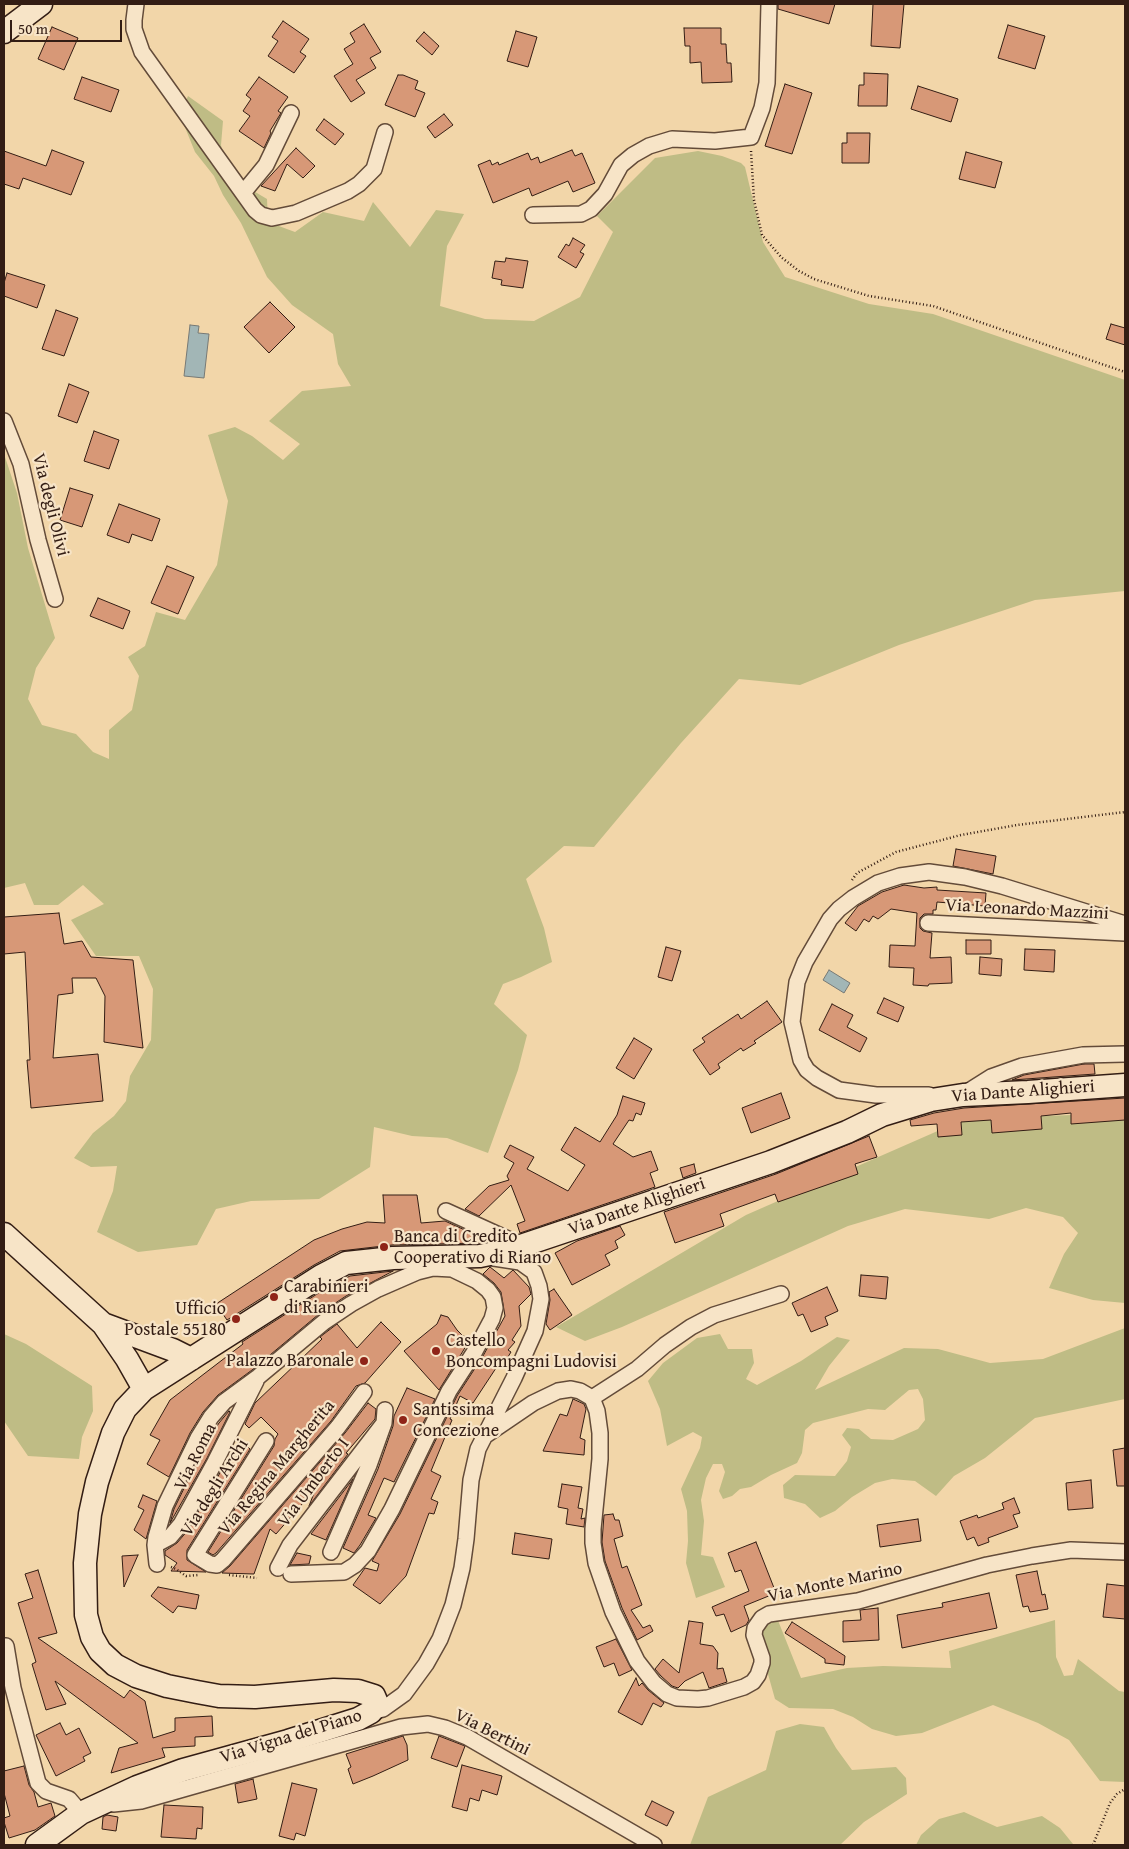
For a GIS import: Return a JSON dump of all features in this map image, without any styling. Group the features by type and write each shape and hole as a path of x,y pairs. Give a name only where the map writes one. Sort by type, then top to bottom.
{"main road":[{"path":"4,32 41,4"},
{"name":"Via Dante Alighieri","path":"144,1389 320,1276 341,1266 361,1261 430,1265 523,1246 770,1162 895,1111 931,1100 962,1095 1125,1085"},
{"path":"4,1234 103,1324 127,1359 144,1389"},
{"path":"103,1324 191,1359"},
{"name":"Via Vigna del Piano","path":"37,1845 88,1809 137,1786 183,1770 358,1719 372,1712 376,1706 377,1699 371,1694 358,1691 334,1690 268,1697 242,1697 219,1696 167,1686 126,1671 100,1652 92,1637 86,1616 85,1563 90,1514 97,1482 113,1433 125,1409 144,1389"}],"street":[{"path":"136,4 134,20 139,45 147,59 257,213 268,217 288,215 318,205 348,191 365,180 377,162 385,132"},
{"path":"533,215 581,214 591,210 605,194 621,165 648,146 667,140 715,141 751,136 762,108 767,83 769,4"},
{"path":"243,193 266,164 291,113"},
{"name":"Via degli Olivi","path":"4,421 23,470 38,540 55,599"},
{"path":"1125,924 996,884 965,877 929,872 900,876 878,883 863,891 839,909 827,923 805,962 797,982 792,1022 799,1054 804,1066 811,1074 824,1083 846,1092 884,1095 962,1095 991,1077 1022,1066 1084,1055 1125,1054"},
{"name":"Via Leonardo Mazzini","path":"928,923 1125,933"},
{"path":"446,1211 523,1246"},
{"path":"372,1712 387,1706 404,1694 411,1686 426,1664 447,1622 462,1568 474,1459 483,1437 530,1346 535,1332 541,1299 534,1272 528,1266 516,1261 480,1256"},
{"path":"157,1564 155,1545 160,1522 168,1500 211,1416 224,1402 258,1377 312,1331 342,1310 378,1289 430,1265"},
{"name":"Via Umberto I","path":"331,1552 369,1464 384,1417 290,1545 285,1571 344,1572 362,1560 392,1509 449,1391 491,1323 494,1301 484,1287 458,1271 430,1265"},
{"path":"483,1437 533,1403 558,1391 571,1389 580,1391 592,1398 637,1369 690,1327 714,1315 781,1294"},
{"name":"Via Roma","path":"155,1545 170,1537 181,1524 258,1377"},
{"name":"Via Regina Margherita","path":"195,1555 210,1564 217,1565 224,1560 338,1427 364,1392"},
{"name":"Via Monte Marino","path":"592,1398 598,1411 600,1433 600,1459 593,1529 596,1563 620,1628 637,1660 654,1683 672,1696 686,1699 703,1698 744,1688 752,1682 758,1675 762,1663 754,1635 755,1628 758,1622 769,1614 824,1607 864,1599 987,1565 1032,1556 1071,1550 1125,1552"},
{"name":"Via degli Archi","path":"195,1555 266,1441"},
{"path":"6,1646 13,1688 38,1783 46,1791 69,1799 88,1809"},
{"name":"Via Bertini","path":"88,1809 141,1801 401,1727 428,1724 466,1737 654,1845"}],"path":[{"path":"751,136 751,172 754,200 762,234 773,250 790,265 814,279 868,296 933,306 1125,372"},
{"path":"839,909 843,894 856,873 896,852 961,835 1017,825 1125,812"},
{"path":"1093,1845 1110,1803 1117,1794 1125,1789"}],"shaded area":[{"path":"188,96 223,121 221,145 226,168 240,183 267,199 268,222 295,232 323,212 364,221 373,202 410,247 436,210 464,214 447,246 440,306 485,319 534,321 580,297 613,232 597,216 655,158 698,151 722,156 741,163 745,167 763,242 785,277 869,304 933,314 1125,380 1125,591 1035,600 899,645 800,685 739,679 681,743 594,847 564,846 526,879 544,928 552,962 503,984 494,1004 527,1035 518,1070 488,1153 447,1138 412,1136 374,1127 370,1167 319,1199 251,1201 216,1209 197,1245 138,1252 97,1232 113,1191 117,1166 91,1167 74,1158 93,1133 114,1116 126,1101 130,1076 151,1040 153,989 139,956 96,956 71,920 104,904 83,885 58,905 34,905 25,883 4,888 4,454 17,493 28,548 55,638 36,668 28,699 42,725 76,734 93,752 109,759 109,730 132,710 139,676 128,657 145,646 156,612 185,620 217,565 228,501 208,435 235,427 252,436 283,460 300,444 269,421 302,391 351,386 338,364 333,334 292,305 267,277 241,223 223,195 214,176 195,152 180,115"},
{"path":"190,325 199,326 198,333 209,334 204,378 184,376"},
{"path":"829,970 850,983 844,993 823,980"},
{"path":"1125,1113 1125,1303 1093,1300 1049,1288 1064,1254 1078,1233 1063,1217 1026,1208 989,1219 905,1209 848,1226 622,1327 585,1341 556,1327 746,1215 965,1119"},
{"path":"1125,1328 1125,1399 1035,1418 985,1458 954,1476 936,1496 915,1481 892,1479 875,1483 852,1497 835,1511 820,1518 805,1504 784,1498 783,1485 795,1475 835,1476 847,1461 851,1447 842,1435 847,1428 859,1429 871,1439 893,1440 918,1429 925,1420 923,1399 918,1389 909,1390 885,1410 868,1409 813,1423 805,1430 802,1453 797,1463 751,1487 740,1489 732,1496 723,1499 719,1491 725,1472 722,1464 713,1464 706,1478 701,1500 704,1521 701,1555 713,1557 725,1587 696,1598 686,1563 688,1541 687,1511 681,1489 700,1448 702,1437 693,1432 667,1446 660,1409 648,1381 663,1363 697,1338 720,1334 728,1349 752,1349 754,1363 746,1379 757,1385 801,1361 837,1337 850,1340 829,1366 815,1390 904,1348 938,1349 990,1363 1043,1359"},
{"path":"4,1334 26,1344 92,1386 93,1411 82,1437 79,1459 28,1456 4,1421"},
{"path":"777,1618 801,1678 847,1668 883,1666 951,1668 949,1651 1055,1620 1056,1657 1064,1676 1073,1675 1078,1659 1119,1691 1125,1692 1125,1782 1100,1781 1069,1740 1038,1723 993,1705 922,1733 896,1736 872,1729 853,1717 833,1709 789,1708 775,1699 766,1667 759,1627"},
{"path":"800,1724 824,1727 852,1770 896,1767 906,1778 907,1794 864,1822 840,1845 690,1845 708,1797 766,1770 776,1731"},
{"path":"964,1812 997,1827 1042,1816 1060,1828 1073,1844 916,1845 921,1835 939,1819"}],"building":[{"path":"778,4 835,4 829,24 778,9"},
{"path":"873,4 904,4 900,48 871,46"},
{"path":"283,21 309,39 300,52 306,56 294,73 268,56 278,41 272,37"},
{"path":"364,24 381,52 370,58 376,68 356,80 365,93 351,102 334,76 353,64 344,49 355,42 350,33"},
{"path":"1008,25 1045,36 1035,69 998,58"},
{"path":"52,27 78,38 64,70 38,59"},
{"path":"684,28 721,28 721,44 726,44 727,63 731,63 732,82 702,83 701,62 690,63 690,46 685,46"},
{"path":"516,31 537,37 528,67 507,61"},
{"path":"424,32 439,46 432,55 416,41"},
{"path":"864,73 888,74 887,106 858,106 859,85 864,85"},
{"path":"398,75 418,81 415,89 425,93 415,117 385,105"},
{"path":"82,77 119,90 111,112 74,99"},
{"path":"259,77 288,97 278,111 281,113 270,131 271,133 264,148 239,131 250,116 243,111 251,99 246,95"},
{"path":"785,84 812,93 792,154 765,146"},
{"path":"918,86 958,99 951,122 911,109"},
{"path":"444,114 453,125 435,138 427,127"},
{"path":"324,119 344,134 335,145 316,130"},
{"path":"847,133 870,133 869,163 842,163 842,143 847,143"},
{"path":"296,148 315,166 303,178 287,164 275,191 261,186"},
{"path":"52,150 84,162 71,195 23,178 19,189 4,184 4,151 46,166"},
{"path":"572,150 575,156 582,153 595,183 573,192 568,181 532,196 529,188 493,203 478,165 490,160 492,165 498,162 499,165 528,153 531,160 538,157 540,163"},
{"path":"966,152 1002,162 995,188 959,179"},
{"path":"573,238 585,245 580,252 584,254 576,268 558,257 566,244 569,246"},
{"path":"506,258 528,261 523,288 501,285 502,280 492,278 495,261 505,262"},
{"path":"7,273 45,285 37,308 4,296 4,283"},
{"path":"270,302 295,327 269,353 244,327"},
{"path":"56,310 78,318 64,356 42,349"},
{"path":"1111,324 1125,328 1125,345 1106,339"},
{"path":"69,384 89,392 77,423 58,416"},
{"path":"94,431 119,440 109,469 84,461"},
{"path":"70,488 93,495 82,527 60,520"},
{"path":"119,504 160,519 152,541 132,534 129,543 107,535"},
{"path":"167,566 194,577 178,614 151,603"},
{"path":"98,598 130,611 123,629 90,616"},
{"path":"956,849 996,856 993,874 953,866"},
{"path":"904,885 924,888 937,887 937,890 986,893 985,906 937,902 936,910 933,910 933,914 924,914 920,918 920,928 923,931 932,933 930,958 951,957 952,983 929,984 928,986 913,985 914,968 889,967 890,945 915,946 917,913 891,909 878,919 873,916 869,922 864,919 856,931 845,923 858,906 882,892"},
{"path":"59,913 64,944 82,941 91,957 133,960 143,1048 104,1042 105,996 96,978 72,978 73,993 58,995 53,1058 98,1054 103,1101 31,1108 27,1060 30,1060 25,952 4,954 4,917"},
{"path":"966,940 991,940 991,954 966,954"},
{"path":"666,947 681,951 672,981 658,977"},
{"path":"1025,949 1055,950 1054,972 1024,970"},
{"path":"980,957 1002,959 1001,976 979,974"},
{"path":"884,998 904,1007 898,1022 877,1013"},
{"path":"767,1001 782,1022 754,1041 756,1043 743,1051 741,1048 718,1064 720,1068 710,1075 693,1050 705,1042 702,1038 738,1014 741,1019"},
{"path":"832,1004 853,1015 847,1027 867,1038 860,1052 819,1030"},
{"path":"634,1038 652,1049 634,1079 616,1068"},
{"path":"1084,1064 1094,1064 1095,1074 1012,1080 1024,1075"},
{"path":"781,1093 790,1118 751,1133 742,1108"},
{"path":"623,1096 645,1103 641,1115 636,1113 633,1121 629,1120 613,1144 633,1157 651,1151 658,1170 650,1173 655,1187 520,1233 517,1224 525,1221 511,1185 479,1216 465,1209 489,1186 509,1180 507,1176 514,1163 504,1157 510,1145 534,1157 527,1169 568,1191 585,1165 561,1150 575,1127 600,1142 617,1115"},
{"path":"1125,1098 1125,1120 1071,1124 1071,1113 1041,1116 1042,1129 992,1133 991,1120 961,1122 962,1135 938,1137 937,1124 911,1126 910,1120 934,1113 964,1108"},
{"path":"869,1136 877,1157 855,1164 858,1174 778,1202 775,1194 720,1214 724,1226 675,1243 664,1212 776,1174"},
{"path":"694,1164 696,1173 683,1178 680,1168"},
{"path":"383,1195 417,1195 421,1223 445,1221 489,1241 479,1243 392,1245 340,1251 314,1265 227,1320 216,1304 314,1240 367,1222 385,1223"},
{"path":"620,1226 625,1235 615,1241 618,1248 605,1255 610,1265 572,1285 555,1253 577,1241"},
{"path":"490,1267 504,1278 513,1270 529,1287 531,1294 519,1306 521,1326 512,1340 515,1342 508,1350 511,1352 503,1365 500,1362 473,1403 460,1396 431,1471 441,1476 431,1499 438,1502 434,1514 429,1513 406,1576 380,1604 353,1585 365,1568 377,1571 379,1564 372,1561 400,1514 457,1396 483,1356 505,1316 501,1292 483,1274"},
{"path":"393,1271 346,1296 319,1314 252,1370 218,1395 203,1412 190,1433 169,1477 147,1464 160,1440 150,1435 170,1400 243,1344 242,1342 328,1287 350,1276"},
{"path":"861,1275 888,1277 886,1299 859,1296"},
{"path":"827,1287 838,1311 825,1317 828,1325 811,1332 803,1314 798,1316 792,1303"},
{"path":"554,1289 572,1315 550,1330 546,1324 550,1300 549,1292"},
{"name":"Castello Boncompagni Ludovisi","path":"441,1315 448,1317 463,1336 471,1338 439,1390 404,1351 437,1324"},
{"path":"381,1322 401,1342 365,1383 356,1386 331,1421 216,1553 213,1555 208,1552 274,1446 278,1434 261,1417 249,1428 245,1424 255,1403 322,1339 320,1337 337,1324 357,1348"},
{"path":"407,1388 435,1399 394,1482 384,1478 368,1515 376,1518 354,1553 343,1548 378,1469 393,1426 394,1416"},
{"path":"573,1399 584,1404 586,1409 580,1438 585,1440 584,1455 543,1451 560,1414 567,1416"},
{"path":"368,1403 376,1409 375,1419 346,1453 348,1454 309,1506 316,1488 276,1534 270,1529 254,1574 222,1573 345,1433"},
{"path":"229,1411 207,1458 170,1523 174,1509 206,1443"},
{"path":"247,1446 250,1449 187,1550 187,1560 206,1572 171,1571 177,1563 165,1555 165,1551 177,1543 189,1529 227,1460 230,1463"},
{"path":"1125,1448 1125,1486 1117,1486 1113,1450"},
{"path":"353,1479 326,1540 311,1534"},
{"path":"1091,1480 1093,1508 1068,1510 1066,1483"},
{"path":"562,1484 582,1487 578,1508 583,1509 581,1519 585,1518 584,1527 566,1524 568,1509 558,1507"},
{"path":"143,1495 157,1501 146,1539 134,1530 144,1510 138,1507"},
{"path":"1014,1498 1020,1513 1013,1515 1018,1527 988,1538 989,1542 978,1546 974,1537 967,1540 960,1521 977,1515 978,1518 1004,1509 1002,1503"},
{"path":"613,1514 615,1520 619,1520 623,1536 614,1539 622,1568 627,1566 642,1605 631,1610 643,1628 650,1625 653,1631 637,1640 622,1608 605,1561 602,1542 604,1515"},
{"path":"918,1519 921,1541 880,1547 877,1525"},
{"path":"515,1533 552,1539 549,1559 512,1554"},
{"path":"756,1542 776,1593 744,1606 749,1620 746,1625 731,1632 724,1614 716,1616 712,1607 749,1591 741,1570 735,1572 728,1553"},
{"path":"297,1553 311,1556 309,1564 290,1565"},
{"path":"138,1555 124,1587 122,1556"},
{"path":"38,1570 57,1633 38,1638 124,1698 130,1690 145,1701 153,1738 175,1731 175,1718 212,1716 213,1736 195,1737 195,1746 162,1748 165,1757 111,1773 119,1748 138,1743 55,1681 66,1704 46,1710 32,1664 36,1662 18,1603 33,1598 25,1574"},
{"path":"1037,1571 1042,1595 1045,1594 1048,1609 1030,1612 1028,1606 1023,1607 1016,1575"},
{"path":"1107,1584 1125,1586 1125,1619 1103,1617"},
{"path":"158,1587 199,1595 196,1609 178,1606 173,1613 151,1596"},
{"path":"989,1593 997,1628 902,1648 897,1615 943,1607 942,1603"},
{"path":"878,1608 879,1640 843,1642 843,1621 861,1620 860,1610"},
{"path":"689,1621 703,1623 700,1644 713,1646 718,1653 717,1669 723,1668 727,1682 709,1688 703,1672 685,1681 678,1688 672,1686 655,1669 663,1659 679,1673"},
{"path":"792,1622 845,1656 844,1665 825,1663 825,1659 785,1633"},
{"path":"616,1639 632,1670 619,1676 614,1663 604,1667 596,1647"},
{"path":"636,1678 639,1686 642,1683 664,1703 661,1707 653,1703 642,1725 618,1712"},
{"path":"60,1723 66,1735 79,1728 91,1753 83,1757 85,1761 56,1776 36,1735"},
{"path":"403,1736 407,1745 408,1760 353,1784 348,1769 351,1767 346,1754"},
{"path":"439,1736 465,1746 457,1767 431,1758"},
{"path":"462,1765 502,1776 497,1795 482,1790 479,1801 470,1798 467,1811 452,1807"},
{"path":"24,1766 38,1807 51,1803 55,1816 35,1830 9,1838 4,1822 4,1818 10,1816 4,1793 4,1771"},
{"path":"253,1779 257,1799 238,1803 235,1784"},
{"path":"292,1783 317,1789 305,1836 296,1833 294,1840 279,1836"},
{"path":"652,1801 674,1812 667,1826 645,1815"},
{"path":"164,1805 203,1807 202,1829 197,1828 196,1839 161,1837"},
{"path":"107,1815 118,1817 116,1831 102,1829 103,1817"}],"place":[{"name":"Banca di Credito Cooperativo di Riano","path":"384,1247"},
{"name":"Carabinieri di Riano","path":"274,1297"},
{"name":"Ufficio Postale 55180","path":"236,1319"},
{"name":"Castello Boncompagni Ludovisi","path":"436,1351"},
{"name":"Palazzo Baronale","path":"364,1361"},
{"name":"Santissima Concezione","path":"403,1420"}]}
